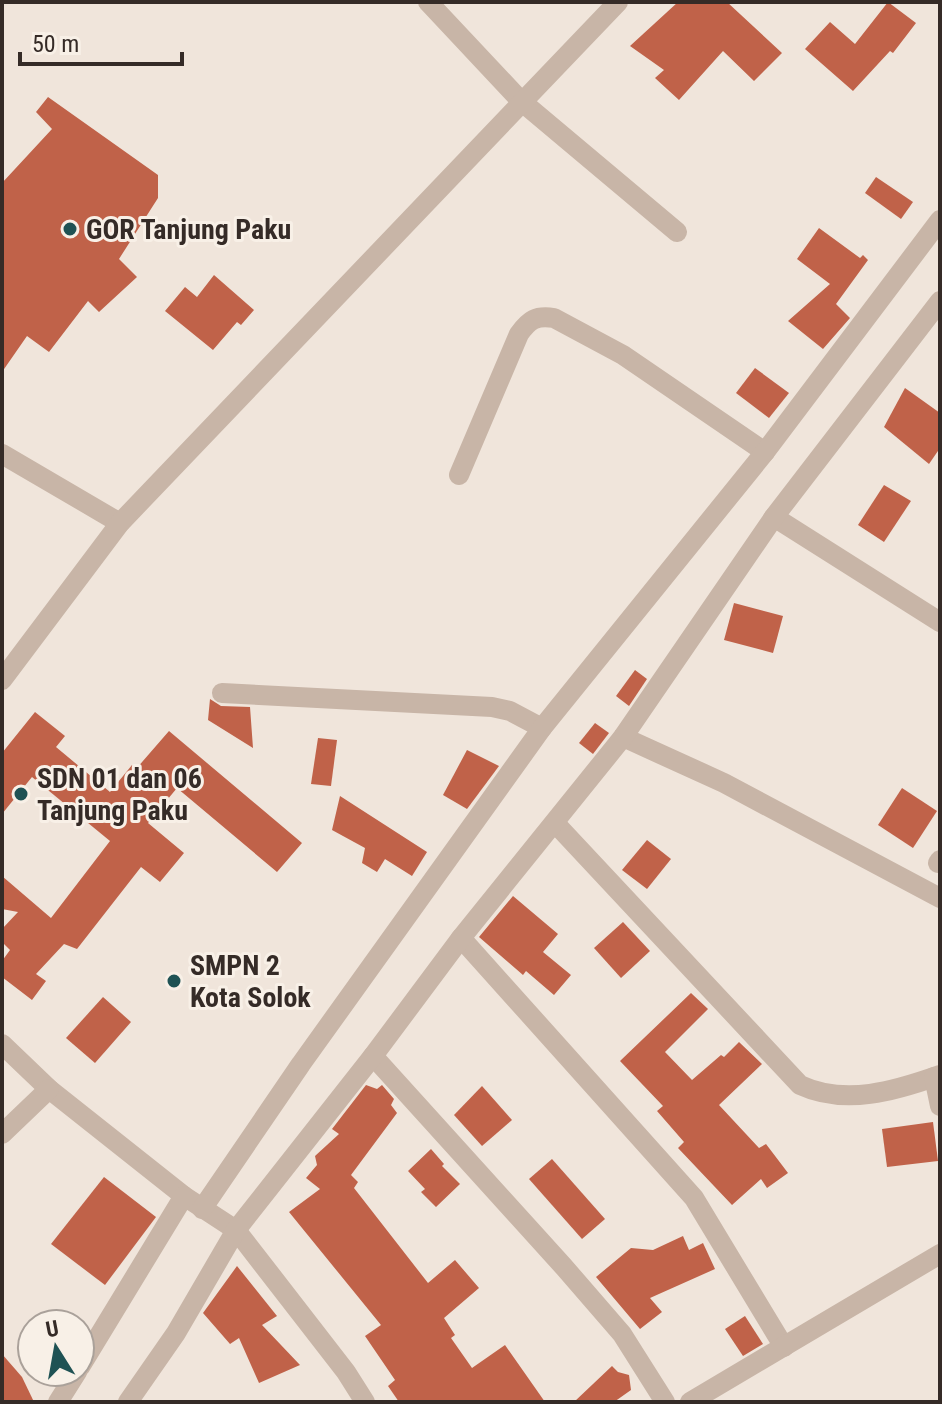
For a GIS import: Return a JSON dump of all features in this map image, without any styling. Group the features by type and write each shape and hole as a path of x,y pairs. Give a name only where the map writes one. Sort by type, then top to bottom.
{"street":[{"path":"428,2 521,101 677,232"},
{"path":"2,680 120,523 618,2"},
{"path":"202,1209 301,1064 542,728 765,452 940,220"},
{"path":"128,1402 176,1333 236,1230 461,938 623,737 774,517 940,301"},
{"path":"459,475 519,334 532,319 542,316 554,318 623,355 765,452"},
{"path":"2,454 120,523"},
{"path":"774,517 940,622"},
{"path":"222,693 492,707 510,711 542,728"},
{"path":"623,737 724,783 940,898"},
{"path":"555,823 800,1085 819,1094 840,1097 908,1087 937,1076 940,1106"},
{"path":"461,938 694,1198 784,1347"},
{"path":"2,1044 49,1089 184,1196 236,1230 346,1372 365,1402"},
{"path":"373,1056 612,1323 665,1402"},
{"path":"2,1134 49,1089"},
{"path":"96,1341 184,1196"},
{"path":"690,1402 940,1254"}],"building":[{"path":"678,2 727,2 782,53 754,81 723,51 679,100 655,78 664,70 630,46"},
{"path":"888,2 916,23 893,53 890,51 853,91 805,49 830,22 855,44"},
{"name":"GOR Tanjung Paku","path":"48,97 158,175 158,198 119,259 137,277 99,312 88,301 49,352 27,336 2,372 2,183 52,129 36,112"},
{"path":"876,177 913,202 901,219 865,193"},
{"path":"819,228 860,258 863,255 868,260 836,304 850,318 823,349 788,321 830,284 797,259"},
{"path":"214,275 254,310 241,325 237,322 213,350 165,311 185,287 197,297"},
{"path":"755,368 789,393 769,418 736,393"},
{"path":"905,388 940,413 940,448 929,464 884,427"},
{"path":"884,485 911,501 884,542 858,525"},
{"path":"734,603 783,616 773,653 724,640"},
{"path":"635,670 647,679 629,706 616,696"},
{"path":"210,699 221,706 250,707 253,748 208,720"},
{"path":"35,712 65,736 56,747 110,792 132,765 136,769 169,731 302,843 277,872 177,788 148,823 184,853 160,882 141,867 77,949 64,944 36,974 46,981 32,1000 2,977 2,961 10,950 2,942 2,929 18,912 2,909 2,876 51,918 110,841 32,777 2,814 2,753"},
{"path":"595,723 609,733 593,754 579,743"},
{"path":"318,738 337,740 331,786 311,784"},
{"path":"467,750 499,766 467,809 443,795"},
{"path":"902,788 937,811 913,848 878,825"},
{"path":"340,796 427,852 412,876 385,859 377,872 362,863 365,848 332,830"},
{"path":"647,840 671,859 647,889 622,870"},
{"path":"513,896 558,934 543,952 571,975 554,995 526,971 523,975 479,937"},
{"path":"623,922 650,951 621,978 594,948"},
{"path":"691,993 708,1009 665,1052 692,1080 739,1042 762,1064 719,1105 759,1148 766,1144 788,1173 767,1188 761,1179 732,1205 678,1148 684,1142 657,1111 663,1106 620,1061"},
{"path":"103,997 131,1022 95,1063 66,1038"},
{"path":"366,1085 377,1089 382,1085 394,1099 391,1105 397,1113 351,1175 358,1182 354,1188 428,1283 455,1260 479,1288 444,1318 455,1335 451,1338 472,1368 505,1345 545,1402 399,1402 388,1386 395,1380 365,1336 381,1325 289,1212 320,1189 306,1178 317,1165 315,1156 339,1134 332,1129"},
{"path":"482,1086 512,1120 482,1146 454,1115"},
{"path":"933,1122 938,1161 887,1167 882,1129"},
{"path":"431,1149 460,1184 436,1207 421,1192 425,1189 408,1171"},
{"path":"552,1159 605,1219 582,1239 529,1179"},
{"path":"104,1177 156,1217 105,1285 51,1244"},
{"path":"683,1236 689,1250 703,1243 715,1269 650,1298 662,1312 640,1329 596,1277 631,1248 653,1250"},
{"path":"237,1266 277,1316 262,1325 300,1365 259,1383 239,1338 230,1344 203,1313"},
{"path":"745,1316 763,1344 743,1356 725,1329"},
{"path":"2,1354 16,1370 16,1388 27,1388 34,1402 2,1402"},
{"path":"612,1366 618,1372 629,1375 631,1390 614,1402 574,1402"}],"place":[{"name":"GOR Tanjung Paku","path":"70,229"},
{"name":"SDN 01 dan 06 Tanjung Paku","path":"21,794"},
{"name":"SMPN 2 Kota Solok","path":"174,981"}]}
